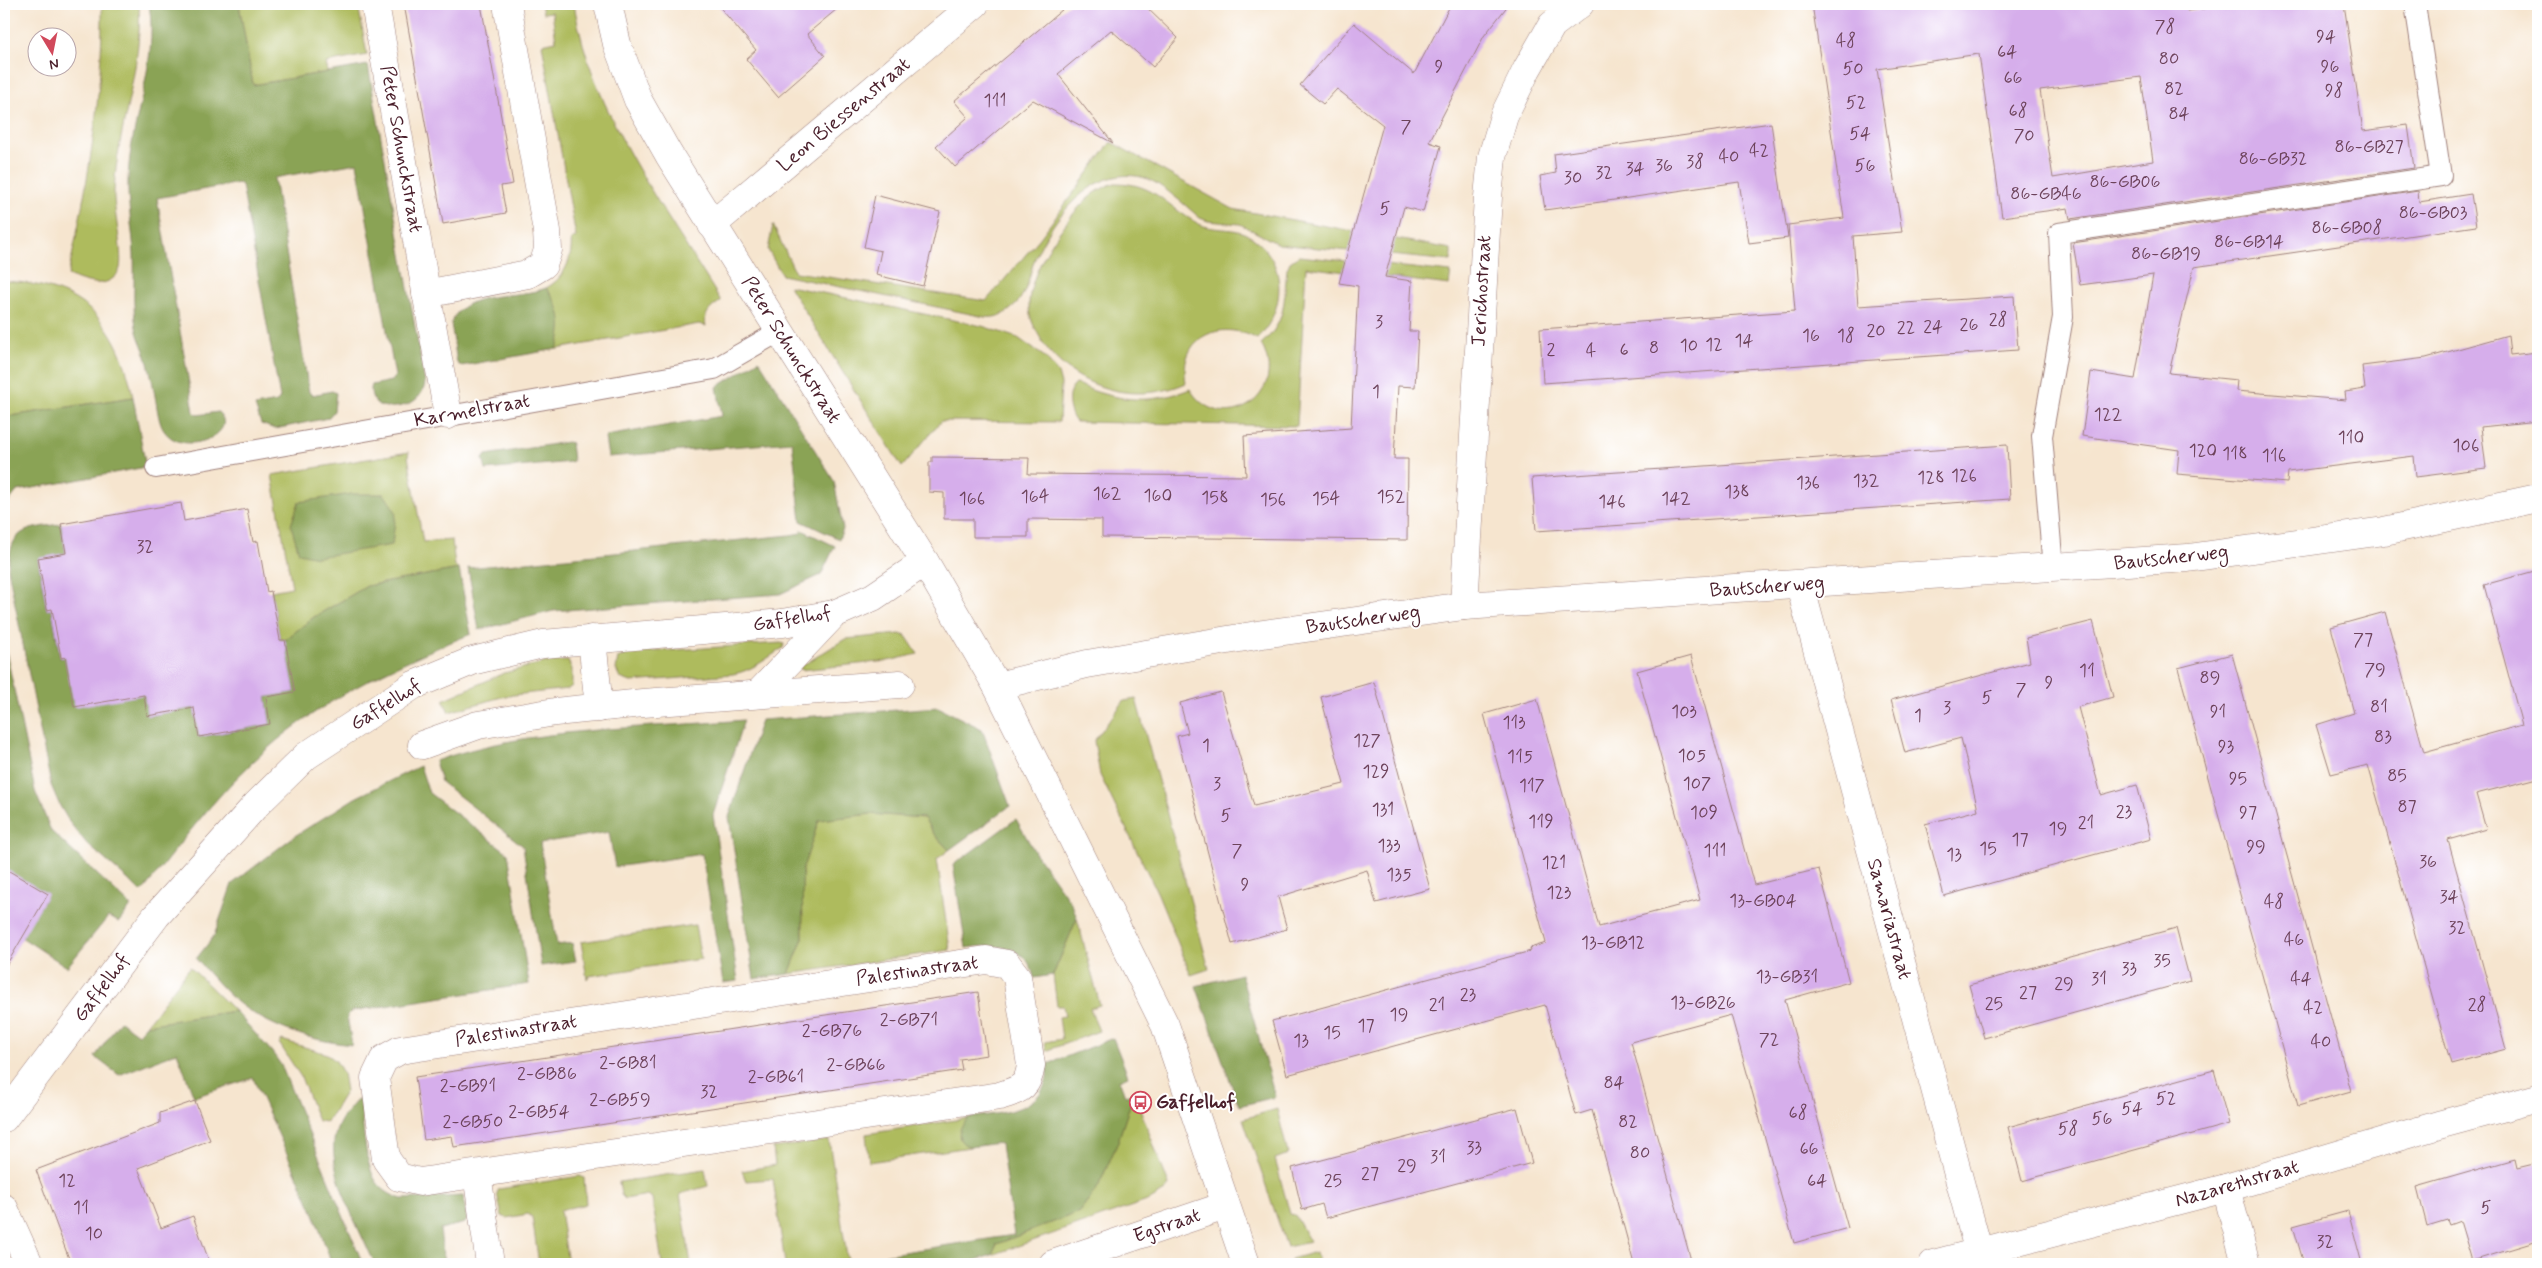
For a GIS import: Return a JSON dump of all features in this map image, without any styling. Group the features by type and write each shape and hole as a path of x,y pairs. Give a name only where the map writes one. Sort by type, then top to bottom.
{"street":[{"name":"Peter Schunckstraat","path":"375,4 448,415"},
{"path":"426,294 528,274 543,265 548,250 547,231 507,4"},
{"name":"Peter Schunckstraat","path":"608,4 617,44 638,100 712,225 925,562 997,686"},
{"name":"Leon Biessenstraat","path":"712,225 975,4"},
{"name":"Jerichostraat","path":"1464,606 1488,197 1492,157 1504,116 1526,69 1552,25 1580,4"},
{"name":"Bautscherweg","path":"997,686 1087,664 1216,642 1464,606 2053,569 2188,558 2384,531 2538,498"},
{"name":"Gaffelhof","path":"4,1118 156,916 256,804 306,756 414,685 472,661 544,644 783,624 834,614 873,597 925,562"},
{"name":"Samariastraat","path":"1800,585 1979,1253"},
{"path":"758,694 834,614"},
{"path":"592,639 599,708"},
{"path":"422,745 478,725 599,708 900,684"},
{"path":"997,686 1165,1025 1246,1264"},
{"name":"Palestinastraat","path":"986,960 1007,964 1017,977 1031,1065 1030,1078 1023,1088 1000,1096 477,1174 420,1182 399,1177 386,1159 375,1078 384,1059 400,1050 986,960"},
{"name":"Nazarethstraat","path":"1933,1264 2226,1188 2442,1124 2538,1098"},
{"path":"477,1174 490,1264"},
{"path":"2226,1188 2246,1264"},
{"name":"Egstraat","path":"1053,1264 1225,1206"},
{"path":"4,1208 29,1264"}],"lane":[{"path":"2053,569 2042,436 2063,317 2058,234 2441,176 2415,4"},
{"name":"Karmelstraat","path":"156,468 714,369 780,331"}],"green space":[{"path":"102,4 139,4 139,28 134,75 116,168 114,192 121,257 119,271 109,281 95,283 68,275 93,140 100,72"},
{"path":"149,4 239,4 253,85 368,65 425,383 423,390 415,401 402,406 381,406 374,400 371,394 372,385 391,381 395,376 357,163 274,178 309,392 312,395 332,391 336,393 334,411 328,418 275,429 261,424 255,406 277,402 280,398 242,185 239,183 157,198 194,412 197,415 218,412 223,420 222,428 216,435 195,443 183,442 172,438 163,429 149,367 136,327 134,255 128,189 130,157 150,48"},
{"path":"239,4 358,4 367,55 326,63 328,72 253,85"},
{"path":"541,4 574,4 583,45 613,122 654,195 721,301 707,314 706,326 699,324 557,349 561,325 560,317 555,302 546,288 562,274 569,260 571,239 576,237 542,44 556,41 552,12 543,13"},
{"path":"1111,142 1233,209 1451,249 1451,261 1278,244 1240,224 1208,221 1200,218 1161,186 1148,179 1129,176 1112,178 1095,185 1066,209 1044,240 1020,299 1009,310 995,317 985,317 782,275 768,250 773,225 795,272 986,301 1040,238"},
{"path":"1115,183 1129,184 1151,191 1204,226 1244,233 1258,242 1269,254 1279,282 1275,312 1257,339 1243,333 1229,331 1216,332 1205,336 1195,343 1189,354 1185,367 1186,383 1166,390 1146,393 1126,392 1106,388 1087,381 1070,371 1055,357 1042,341 1030,315 1029,306 1032,285 1040,264 1052,244 1069,219 1086,200 1099,190"},
{"path":"1299,256 1451,272 1449,285 1306,267 1297,426 1076,422 1073,418 1069,397 1075,384 1109,395 1132,399 1155,398 1190,389 1203,404 1218,411 1234,411 1248,405 1260,395 1267,380 1268,363 1261,344 1270,335 1280,319 1283,310 1287,269 1290,262"},
{"path":"4,281 32,284 55,290 76,299 92,312 106,328 118,347 133,397 4,417"},
{"path":"789,286 982,326 1018,338 1045,357 1058,373 1061,384 1059,422 941,421 902,467"},
{"path":"546,288 559,309 561,332 557,349 461,366 457,363 451,323 458,312 468,304 479,300 534,292"},
{"path":"759,360 834,481 843,529 839,539 801,521 792,442 608,457 606,436 722,416 717,387"},
{"path":"133,397 146,467 17,491 4,508 4,417"},
{"path":"567,442 571,443 573,461 571,462 486,470 483,459 486,455"},
{"path":"409,452 408,456 423,542 452,540 455,566 459,569 367,586 314,617 285,640 280,640 271,591 292,587 272,475"},
{"path":"352,494 384,494 396,512 392,545 317,557 299,553 291,525 299,502"},
{"path":"61,524 66,553 38,559 47,610 52,609 60,658 65,657 144,695 148,716 194,708 200,737 270,724 266,697 295,692 285,640 314,617 367,586 459,569 471,634 384,673 328,704 302,721 253,762 223,793 142,892 87,844 70,823 51,785 8,569 12,545 16,538 22,533 38,527"},
{"path":"802,530 835,546 821,575 780,594 553,611 479,630 468,568 790,535 801,533"},
{"path":"900,634 906,636 918,654 888,661 801,670 800,667 845,639"},
{"path":"4,641 35,791 51,831 131,906 119,922 108,917 67,967 21,937 45,899 4,877"},
{"path":"784,644 783,648 765,660 747,670 733,674 631,682 620,678 616,669 618,658 629,653"},
{"path":"550,661 568,661 572,669 572,686 568,689 505,696 449,712 443,700 504,673"},
{"path":"1136,699 1209,969 1191,975 1158,894 1100,775 1094,741 1124,701"},
{"path":"938,707 982,729 1010,806 949,850 934,834 924,818 871,814 819,820 802,871 803,938 789,974 754,979 729,817 761,720"},
{"path":"744,720 713,815 738,981 723,983 702,854 615,867 609,832 540,843 557,945 572,943 576,961 541,966 523,846 441,782 435,761 510,741 549,735"},
{"path":"420,766 429,793 508,853 529,984 352,1011 347,1016 352,1045 308,1037 280,1027 266,1021 241,1005 223,989 196,959 214,936 232,884 293,837 355,798"},
{"path":"871,814 924,818 934,834 949,850 937,859 950,950 789,974 803,938 802,871 819,820"},
{"path":"1016,819 1036,854 1072,904 1077,918 1053,975 1034,978 1025,958 1008,948 987,946 966,948 953,865"},
{"path":"1077,918 1100,1005 1090,1008 1099,1031 1046,1051 1045,1042 1062,1039 1059,1017 1065,1016 1063,1006 1057,1006 1053,975"},
{"path":"695,925 701,959 589,976 587,979 581,942"},
{"path":"190,967 235,1011 146,1025"},
{"path":"1241,974 1275,1097 1239,1106 1196,986"},
{"path":"235,1011 272,1052 281,1065 363,1264 332,1264 312,1209 253,1078 194,1097 177,1052 119,1075 95,1057 120,1021 138,1034 146,1025"},
{"path":"1113,1038 1128,1076 1119,1080 1125,1096 1134,1093 1117,1144 1098,1187 1079,1212 997,1244 992,1255 963,1264 865,1264 864,1258 1014,1235 1001,1144 968,1146 960,1139 961,1127 968,1118 1010,1111 1033,1101 1041,1092 1046,1080 1048,1064"},
{"path":"282,1040 327,1054 336,1061 343,1073 346,1091 327,1122 318,1121 301,1077 279,1043"},
{"path":"1134,1093 1169,1185 1165,1191 1150,1200 992,1255 997,1244 1079,1212 1098,1187 1117,1144"},
{"path":"360,1097 367,1156 374,1178 381,1187 389,1194 402,1199 463,1196 467,1219 465,1223 440,1229 444,1264 375,1264 345,1199 335,1163 334,1146 336,1132 346,1113"},
{"path":"1277,1109 1288,1154 1275,1159 1290,1214 1295,1215 1310,1242 1287,1247 1243,1119"},
{"path":"968,1118 960,1129 963,1143 970,1147 869,1162 866,1134"},
{"path":"829,1140 847,1257 849,1260 853,1260 853,1264 785,1264 773,1179 746,1181 742,1171 775,1165 773,1148"},
{"path":"705,1169 708,1186 680,1194 691,1264 662,1264 652,1198 648,1195 625,1199 621,1195 619,1182"},
{"path":"580,1176 584,1178 586,1204 560,1210 568,1264 539,1264 532,1217 528,1214 507,1218 502,1216 497,1193 499,1189"},
{"path":"1316,1252 1319,1264 1292,1264 1291,1259"}],"building":[{"path":"404,4 481,4 513,184 501,186 506,213 443,224"},
{"path":"717,4 843,4 807,34 825,56 778,97 746,59 756,50"},
{"path":"1069,4 1143,4 1178,38 1153,67 1111,30 1058,74 1113,143 1033,100 955,167 936,146 968,117 954,101"},
{"path":"1451,4 1509,4 1484,36 1429,142 1441,146 1423,212 1404,207 1385,277 1412,281 1409,331 1418,331 1415,387 1398,386 1394,459 1408,459 1407,540 1102,537 1102,520 1028,519 1028,537 973,537 973,519 944,519 944,493 929,492 929,462 932,462 932,457 1029,458 1028,474 1246,476 1244,436 1351,428 1358,286 1339,283 1383,125 1337,89 1323,104 1300,85 1354,23 1414,74"},
{"path":"1812,4 2186,4 2187,11 2239,4 2344,4 2363,131 2408,125 2414,168 2070,219 2068,208 2002,217 1979,54 1877,69 1902,232 1853,236 1858,306 2014,296 2018,350 1543,383 1540,329 1795,311 1788,225 1844,218","holes":["2141,77 2153,161 2053,178 2040,90"]},
{"path":"1771,123 1788,238 1749,243 1739,182 1545,210 1540,176 1556,173 1554,154"},
{"path":"2418,191 2419,202 2471,194 2476,226 2194,267 2169,373 2237,380 2236,391 2346,400 2345,392 2365,389 2362,366 2426,358 2508,335 2510,355 2538,352 2538,421 2481,427 2486,468 2416,477 2414,456 2288,472 2287,483 2177,474 2179,450 2082,436 2091,372 2135,379 2153,275 2080,285 2073,243"},
{"path":"875,195 940,212 923,286 876,275 881,251 864,247"},
{"path":"2007,445 2010,499 1536,531 1532,478"},
{"path":"181,503 184,521 247,509 253,542 258,541 267,592 271,591 280,640 285,640 295,692 266,697 270,724 199,737 194,708 147,716 144,695 74,707 65,657 61,658 52,609 47,610 38,558 66,553 61,524"},
{"path":"2538,570 2538,778 2476,794 2486,829 2448,840 2506,1049 2451,1064 2368,765 2331,774 2316,725 2354,713 2331,627 2385,612 2424,752 2522,725 2484,585"},
{"path":"2093,621 2113,697 2078,707 2101,795 2137,785 2151,839 1944,896 1925,824 1978,810 1961,738 1905,753 1891,700 2030,662 2026,638"},
{"path":"2232,654 2351,1091 2298,1106 2178,668"},
{"path":"1691,656 1754,885 1819,869 1849,982 1785,1000 1848,1228 1794,1243 1731,1015 1631,1042 1692,1264 1634,1264 1592,1110 1576,1115 1545,1005 1287,1075 1272,1021 1531,951 1530,948 1546,943 1484,714 1537,699 1599,927 1700,900 1637,671"},
{"path":"1374,682 1430,889 1376,903 1367,870 1278,897 1287,929 1232,944 1177,736 1188,733 1180,703 1221,692 1254,806 1344,784 1321,697"},
{"path":"4,868 48,894 4,969"},
{"path":"2176,928 2190,981 1984,1038 1969,985"},
{"path":"978,992 987,1055 960,1059 962,1070 454,1147 452,1136 424,1140 415,1077"},
{"path":"2214,1070 2229,1124 2022,1181 2008,1127"},
{"path":"195,1101 210,1140 138,1168 161,1228 193,1216 210,1264 71,1264 36,1170 160,1123 160,1113"},
{"path":"1517,1108 1532,1163 1326,1218 1322,1204 1302,1210 1292,1168"},
{"path":"2515,1159 2517,1168 2538,1163 2538,1241 2472,1261 2460,1221 2449,1225 2447,1220 2427,1226 2417,1187"},
{"path":"2348,1211 2362,1264 2304,1264 2293,1226"}],"place":[{"name":"Gaffelhof","path":"1140,1102"}]}
